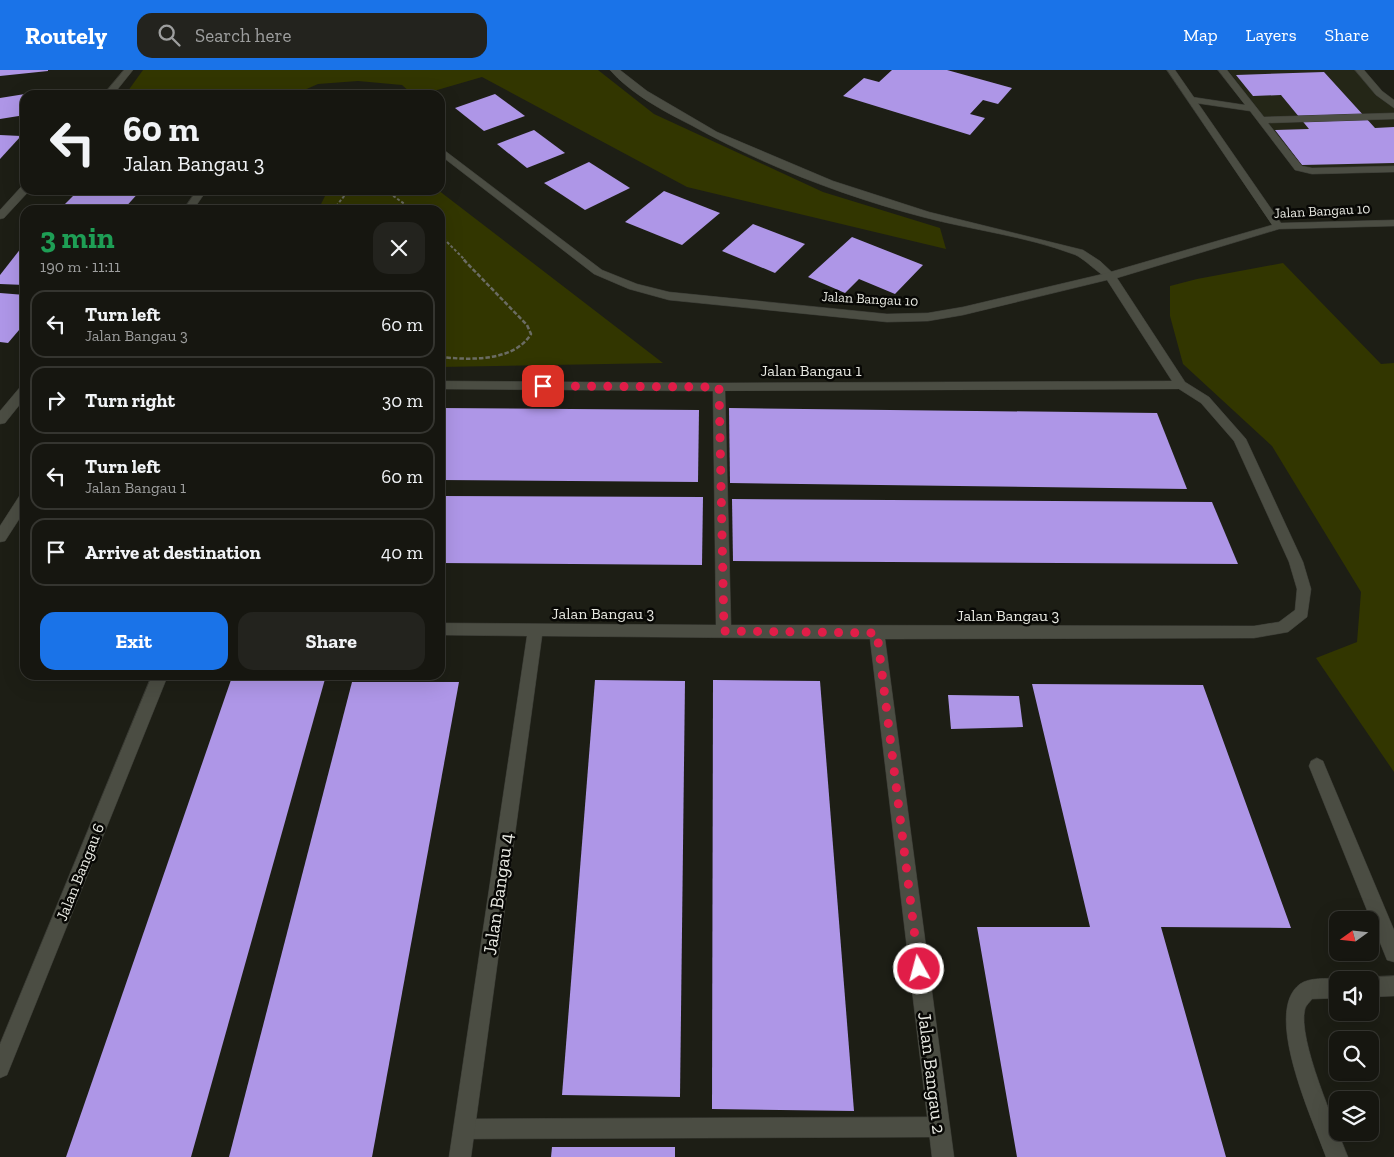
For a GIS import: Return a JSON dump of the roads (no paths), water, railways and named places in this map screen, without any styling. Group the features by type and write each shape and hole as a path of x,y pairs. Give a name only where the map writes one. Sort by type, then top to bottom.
{"street":[{"path":"112,90 129,70"},
{"path":"614,70 663,106 730,142 835,185 904,208 1079,252 1096,263 1110,276 1181,385"},
{"path":"1171,70 1278,226"},
{"path":"1222,70 1299,168 1312,172 1394,169"},
{"path":"1359,70 1379,94 1394,105"},
{"path":"1192,100 1252,109"},
{"path":"1261,120 1394,116"},
{"name":"Jalan Bangau 10","path":"445,154 598,272 641,291 669,296 887,318 928,317 963,311 1110,276 1278,226 1394,223"},
{"path":"0,216 20,194"},
{"name":"Jalan Bangau 1","path":"445,385 719,387 1181,385"},
{"name":"Jalan Bangau 3","path":"445,629 877,633 1254,632 1282,628 1302,613 1304,589 1296,562 1239,439 1205,400 1181,385"},
{"path":"719,387 724,631"},
{"path":"0,420 20,395"},
{"path":"0,537 20,507"},
{"name":"Jalan Bangau 4","path":"460,1157 535,631"},
{"name":"Jalan Bangau 2","path":"877,633 943,1157"},
{"name":"Jalan Bangau 6","path":"0,1068 158,680"},
{"path":"1317,766 1394,954"},
{"path":"1379,987 1394,986"},
{"path":"1329,989 1308,990 1296,1004 1295,1024 1301,1050 1337,1157"},
{"path":"464,1129 939,1127"}]}
